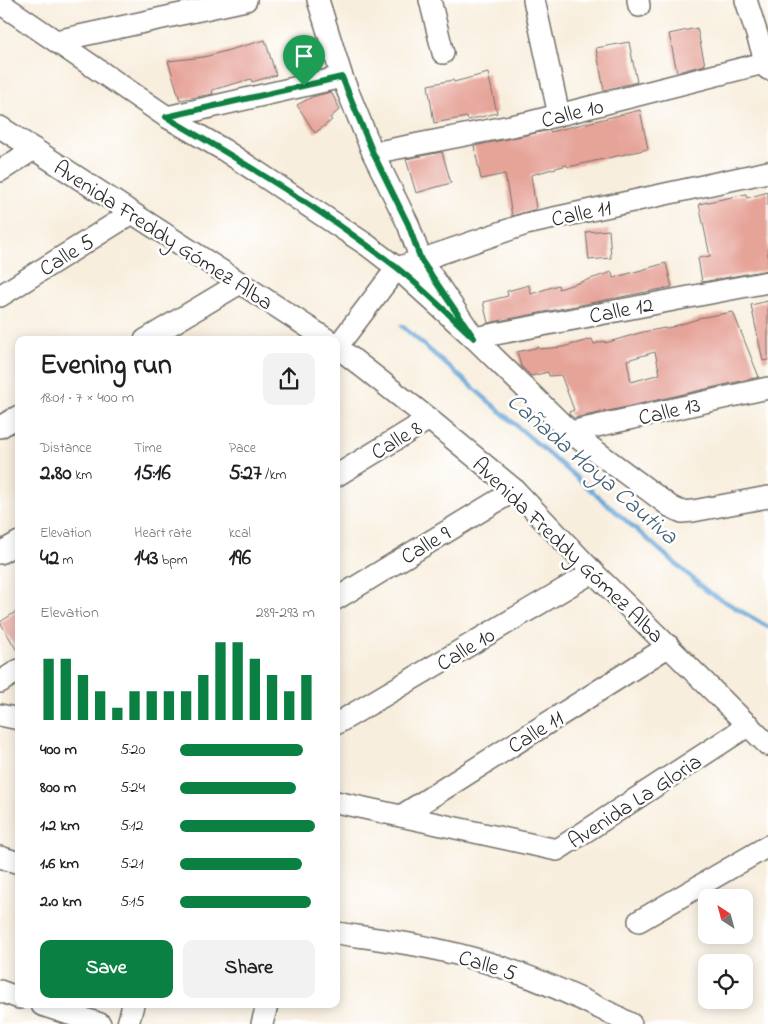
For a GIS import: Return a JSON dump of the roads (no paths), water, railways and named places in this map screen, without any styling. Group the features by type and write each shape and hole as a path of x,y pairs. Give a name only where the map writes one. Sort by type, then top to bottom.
{"street":[{"path":"56,41 246,0"},
{"path":"318,0 342,77 373,153 408,224 421,260 474,338"},
{"path":"430,0 443,53"},
{"path":"534,0 559,115"},
{"path":"746,0 767,65"},
{"path":"0,4 166,117 224,150 287,191 398,268 474,338 570,432 671,507 682,512 693,511 768,497"},
{"name":"Calle 10","path":"373,153 559,115 767,65"},
{"path":"166,117 342,77"},
{"name":"Avenida Freddy Gómez Alba","path":"0,127 321,336"},
{"path":"0,170 34,149"},
{"name":"Calle 11","path":"398,268 526,224 768,172"},
{"name":"Calle 5","path":"0,296 132,213"},
{"path":"340,339 398,268"},
{"name":"Calle 12","path":"474,338 768,282"},
{"path":"152,336 240,283"},
{"name":"Avenida Freddy Gómez Alba","path":"340,349 430,419 514,490 768,745"},
{"name":"Calle 13","path":"570,432 768,388"},
{"path":"0,427 15,418"},
{"name":"Calle 8","path":"340,474 430,419"},
{"name":"Calle 9","path":"340,597 514,490"},
{"path":"0,553 15,544"},
{"name":"Calle 10","path":"340,722 594,572"},
{"name":"Calle 11","path":"401,816 669,646"},
{"path":"0,682 15,673"},
{"path":"0,715 15,718"},
{"name":"Avenida La Gloria","path":"340,803 557,850 749,725"},
{"path":"639,921 768,846"},
{"path":"0,857 15,861"},
{"name":"Calle 5","path":"340,934 440,950 494,965 546,983 632,1024"},
{"path":"0,992 15,997"},
{"path":"51,1008 100,1024"},
{"path":"128,1024 132,1008"},
{"path":"262,1024 266,1008"}],"waterway":[{"name":"Cañada Hoya Cautiva","path":"402,326 707,591 768,627"}]}
